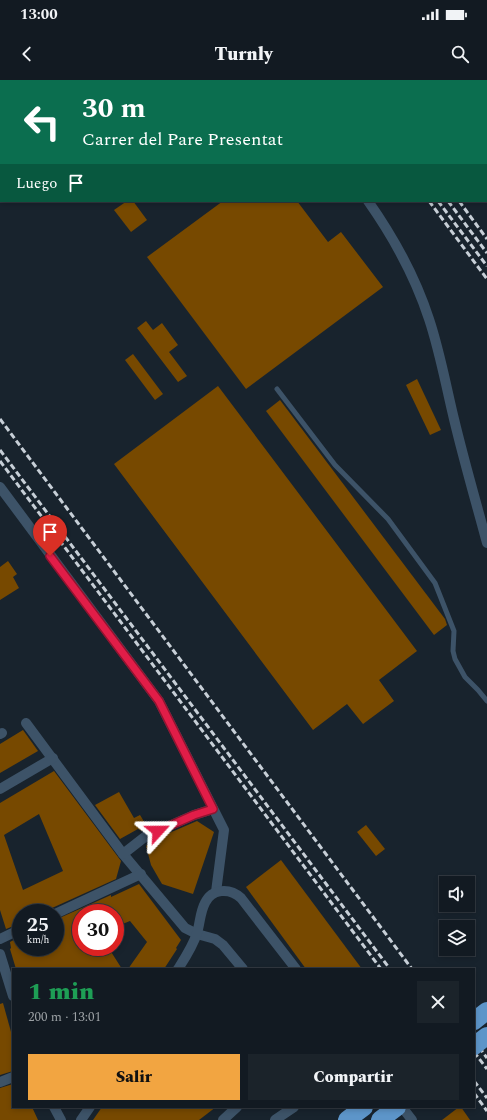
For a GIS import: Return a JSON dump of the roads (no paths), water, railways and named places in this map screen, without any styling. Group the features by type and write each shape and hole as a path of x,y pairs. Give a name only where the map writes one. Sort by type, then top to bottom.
{"highway":[{"path":"475,1020 487,1011"},
{"path":"475,1045 487,1036"},
{"path":"347,1120 363,1108"},
{"path":"380,1120 396,1108"}],"street":[{"path":"369,202 402,254 417,287 429,320 454,421 487,543"},
{"path":"0,488 159,701 224,830 216,892"},
{"path":"26,722 123,854 185,928 197,934 215,939 223,945 242,968"},
{"path":"0,789 52,758"},
{"path":"123,854 146,836 194,815 213,809"},
{"path":"64,910 141,874"},
{"path":"179,968 197,934 204,905 211,895 216,892 227,890 237,894 241,898 295,968"},
{"path":"0,939 12,933"},
{"path":"0,954 12,993"},
{"path":"0,1082 12,1077"},
{"path":"55,1108 61,1120"},
{"path":"81,1120 89,1108"},
{"path":"275,1120 293,1108"},
{"path":"403,1108 412,1120"},
{"path":"223,1120 235,1109"}],"lane":[{"path":"276,389 335,465 388,519 434,583 454,631 453,651 455,659 465,677 487,701"}],"railway":[{"path":"430,202 487,279"},
{"path":"439,202 487,266"},
{"path":"449,202 487,253"},
{"path":"460,202 487,239"},
{"path":"0,419 411,968"},
{"path":"0,450 389,968"},
{"path":"0,461 380,968"},
{"path":"475,1041 487,1058"},
{"path":"475,1053 487,1069"},
{"path":"475,1082 487,1098"},
{"path":"475,1094 487,1111"}]}
